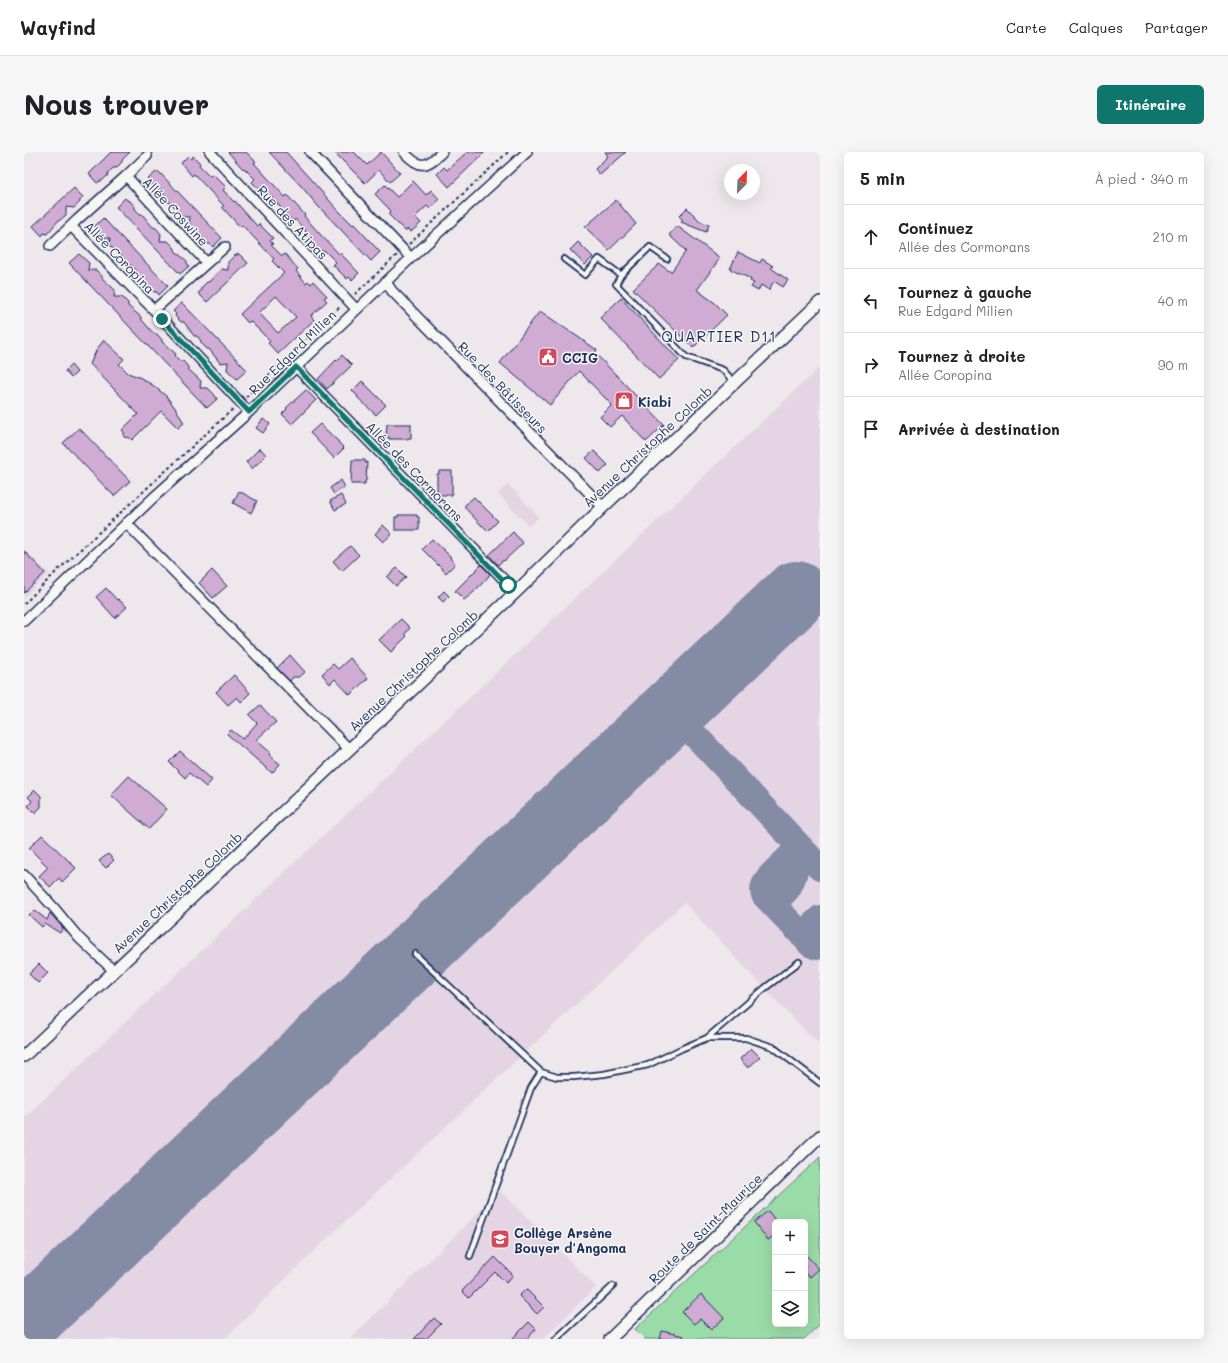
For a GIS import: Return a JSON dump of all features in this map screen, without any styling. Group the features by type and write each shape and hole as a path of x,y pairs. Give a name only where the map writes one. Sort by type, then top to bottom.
{"street":[{"name":"Rue des Atipas","path":"210,152 356,309"},
{"path":"310,152 411,258"},
{"path":"404,152 416,162 425,164 432,162 442,152"},
{"name":"Rue Edgard Milien","path":"24,621 126,523 249,412 356,309 527,152"},
{"path":"50,246 147,156"},
{"name":"Allée Coswine","path":"126,176 207,263"},
{"name":"Allée Coropina","path":"71,226 154,310 249,412"},
{"path":"154,310 225,247"},
{"name":"Rue des Bâtisseurs","path":"386,282 494,397 603,507"},
{"name":"Avenue Christophe Colomb","path":"24,1056 516,592 603,507 820,302"},
{"name":"Allée des Cormorans","path":"296,367 516,592"},
{"path":"126,523 349,749"},
{"path":"24,875 56,909 79,938 114,971"},
{"name":"Route de Saint-Maurice","path":"610,1339 820,1136"}],"lane":[{"path":"667,259 650,247 621,275 616,284 686,357 723,370 735,383"},
{"path":"564,259 585,275 599,260 621,275"},
{"path":"415,954 541,1072 557,1077 604,1074 648,1065 706,1038 765,988 799,962"},
{"path":"706,1038 746,1038 773,1047 820,1082"},
{"path":"470,1256 532,1088 541,1072"},
{"path":"556,1339 613,1286"}],"path":[{"path":"24,604 56,572 508,152"}],"shaded area":[{"path":"820,367 820,1045 684,903 318,1247 224,1339 24,1339 24,1118"},
{"path":"508,484 539,517 529,526 498,494"},
{"path":"24,549 49,574 24,597"},
{"name":"Collège Arsène Bouyer d'Angoma","path":"500,1191 596,1287 543,1339 350,1339"}],"green space":[{"path":"820,1157 820,1324 804,1339 645,1339 635,1329"}],"building":[{"path":"111,152 130,152 116,168 113,168 102,181 97,183 89,174"},
{"path":"228,152 246,152 285,197 287,195 319,233 359,273 352,280 349,277 347,279 333,265 336,262 325,251 323,252 321,250 318,252 304,237 307,235 305,232 306,231 295,219 293,222 268,193 265,196 252,182 255,179 244,168 243,169"},
{"path":"269,152 286,152 337,209 353,225 354,224 380,252 371,261"},
{"path":"334,152 354,152 367,165 381,152 400,173 390,182 379,170 365,183"},
{"path":"467,152 485,152 449,187 437,174 444,167 447,170"},
{"path":"605,152 626,152 600,175 595,169 608,156"},
{"path":"188,156 191,159 193,156 200,163 199,165 210,176 213,174 226,187 223,190 234,202 235,201 257,226 259,224 273,238 270,241 273,244 271,245 282,256 285,254 298,269 296,271 306,283 308,281 311,284 313,281 327,296 324,298 327,301 311,316 314,320 278,354 268,343 270,341 250,321 248,323 240,314 284,273 272,261 274,259 260,244 242,225 240,227 222,207 224,206 194,174 192,176 181,163","holes":["276,296 296,317 278,333 259,313"]},
{"path":"156,172 159,172 222,238 213,247 202,238 200,233 189,225 190,217 182,217 176,211 174,206 163,198 164,190 156,190 150,184 148,179"},
{"path":"413,181 426,195 431,190 439,199 430,209 427,206 415,217 421,223 411,232 408,229 405,231 388,214 391,211 375,194 385,185 397,197"},
{"path":"74,188 83,197 80,202 74,208 66,207 66,215 58,221 47,234 44,233 42,236 33,226"},
{"path":"125,198 130,201 135,209 142,214 161,234 160,241 168,241 174,247 176,252 187,261 189,266 180,274 116,207"},
{"path":"616,200 636,224 609,250 585,227"},
{"path":"687,208 700,221 709,225 706,232 681,222 683,220 679,216"},
{"path":"103,218 168,286 159,295 157,292 154,292 135,272 131,265 128,265 118,251 115,251 109,245 110,238 102,238 97,232 97,229 94,227"},
{"path":"677,226 720,258 697,290 715,303 727,315 693,348 633,289 659,264 671,272 686,251 669,235"},
{"path":"578,242 593,257 585,265 570,250"},
{"path":"738,252 760,263 762,259 773,266 771,268 788,280 783,287 774,281 769,290 761,285 758,291 751,287 754,283 750,281 751,279 730,269"},
{"path":"79,254 89,263 88,270 96,270 115,290 114,297 122,297 128,303 128,306 141,317 141,319 154,334 157,334 162,342 176,354 175,356 180,361 183,361 188,369 201,381 200,388 208,388 214,394 217,399 207,408 69,263"},
{"path":"239,254 248,263 207,302 198,293 201,291 201,288 221,269 228,270 228,262 234,256"},
{"path":"621,298 679,360 659,379 600,318"},
{"path":"182,303 247,370 237,379 227,370 228,362 220,363 209,349 201,343 197,336 194,336 184,322 181,322 175,316 176,314 173,311"},
{"name":"CCIG","path":"540,311 597,350 595,353 664,425 646,442 622,416 610,427 600,417 612,405 579,371 550,405 500,363"},
{"path":"104,340 124,359 119,364 128,373 141,378 166,396 184,423 178,428 161,411 132,440 124,437 124,432 122,430 138,414 90,364 97,349"},
{"path":"342,355 352,365 327,389 318,379"},
{"path":"71,365 77,372 71,378 65,371"},
{"path":"362,381 386,405 376,415 352,391"},
{"path":"306,390 316,400 292,424 282,414 287,409 286,408"},
{"path":"263,419 270,424 263,433 256,428"},
{"path":"320,424 344,448 334,458 310,433"},
{"path":"387,424 411,424 411,438 389,439 389,437 386,437"},
{"path":"79,428 130,481 114,496 63,443"},
{"path":"260,448 266,455 252,469 246,462"},
{"path":"594,451 608,465 600,473 586,458"},
{"path":"352,460 365,460 365,463 367,462 365,484 351,484"},
{"path":"439,471 452,471 452,495 439,495 439,493 437,493 437,474 439,474"},
{"path":"341,480 345,487 334,494 330,488"},
{"path":"239,491 257,501 251,513 233,503"},
{"path":"341,495 346,504 335,510 330,501"},
{"path":"474,497 498,521 488,531 465,508 465,505"},
{"path":"398,515 417,515 417,517 419,517 419,530 395,530 395,517 398,517"},
{"path":"383,525 392,534 383,542 375,534"},
{"path":"513,532 523,543 498,565 489,555"},
{"path":"432,539 451,557 450,558 455,564 446,573 422,549"},
{"path":"350,546 359,555 342,571 333,561"},
{"path":"24,551 45,573 24,593"},
{"path":"481,565 490,574 474,592 464,600 455,591"},
{"path":"397,568 406,577 396,586 387,577"},
{"path":"212,570 227,586 213,598 199,583"},
{"path":"106,588 117,600 118,599 127,607 115,618 96,597"},
{"path":"444,591 449,596 443,602 438,597"},
{"path":"401,619 410,628 405,634 407,636 391,652 379,640"},
{"path":"290,655 305,672 300,677 293,677 290,681 277,668"},
{"path":"350,658 368,678 350,695 335,679 330,684 322,674 333,664 338,669"},
{"path":"234,675 250,693 241,702 237,697 228,705 216,692"},
{"path":"260,705 276,722 256,740 271,753 269,755 280,764 272,773 227,734 231,730 243,739 257,723 249,715"},
{"path":"180,751 212,780 206,787 189,773 185,778 169,762"},
{"path":"129,776 167,809 149,829 111,795"},
{"path":"35,790 41,796 41,807 35,813 28,806 32,801 28,797"},
{"path":"42,835 76,868 62,882 59,878 50,887 39,876 48,867 29,848"},
{"path":"108,854 114,860 106,868 99,861"},
{"path":"34,910 47,920 50,913 63,928 60,933 45,924 42,927 29,915"},
{"path":"39,964 48,973 38,983 29,974"},
{"path":"751,1048 760,1057 748,1068 740,1059"},
{"path":"768,1211 774,1219 772,1219 772,1237 768,1240 754,1222"},
{"path":"495,1257 513,1275 506,1283 495,1272 469,1298 462,1291"},
{"path":"808,1257 819,1269 810,1277 808,1275"},
{"path":"526,1289 544,1307 537,1314 519,1296"},
{"path":"701,1294 724,1318 711,1330 700,1319 694,1324 682,1312"},
{"path":"434,1318 441,1324 426,1339 414,1339"},
{"path":"529,1322 536,1329 527,1339 512,1339"},
{"path":"662,1331 684,1336 683,1339 660,1339"}],"taxiway":[{"path":"765,623 783,619 800,610 804,601 796,594"},
{"path":"698,687 690,697 685,712 685,717 690,730 820,868"},
{"path":"652,730 662,726 671,725 680,726 690,730"},
{"path":"795,842 792,854 768,878 763,889 764,895 805,938"},
{"path":"767,898 775,898 782,895 787,890 793,878 800,856"},
{"path":"817,947 810,944 805,938 808,929 820,918"}],"runway":[{"path":"24,1324 796,594"}],"place":[{"name":"CCIG","path":"548,357"},
{"name":"Kiabi","path":"624,401"},
{"name":"Collège Arsène Bouyer d'Angoma","path":"500,1239"}],"district":[{"name":"QUARTIER D11","path":"719,336"}],"route":[{"path":"162,319 249,412 296,367 508,585"}]}
